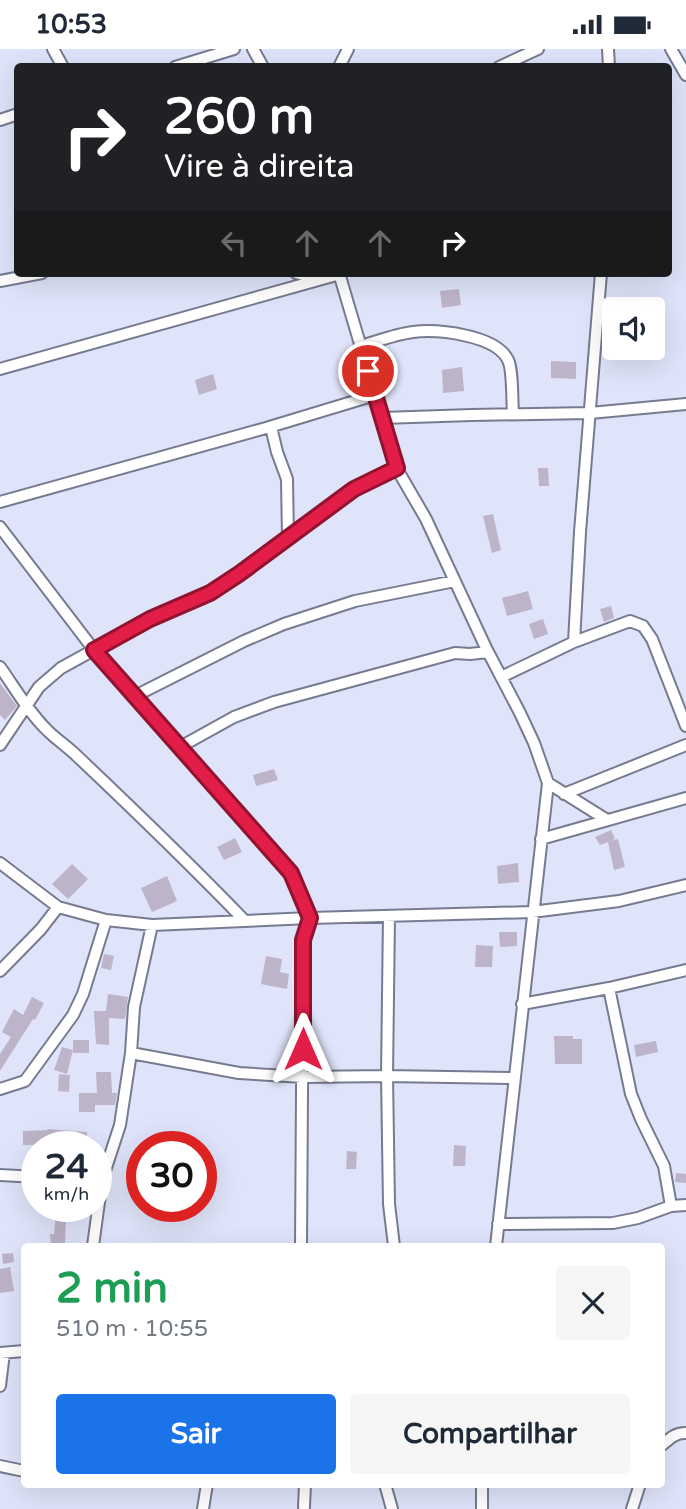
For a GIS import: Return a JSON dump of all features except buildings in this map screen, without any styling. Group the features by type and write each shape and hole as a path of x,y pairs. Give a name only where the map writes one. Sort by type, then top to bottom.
{"street":[{"path":"188,63 234,49"},
{"path":"508,63 538,49"},
{"path":"671,49 686,75"},
{"path":"0,281 21,277"},
{"path":"311,277 318,279"},
{"path":"0,369 326,277"},
{"path":"340,277 397,468 426,519 534,743 548,783 496,1243"},
{"path":"574,642 601,277"},
{"path":"361,346 410,332 430,331 475,337 500,350 509,362 513,414"},
{"path":"0,502 271,427 375,395"},
{"path":"382,418 590,413 686,404"},
{"path":"271,427 287,479 288,538"},
{"path":"0,745 39,687 61,668 150,619 210,593 354,489 397,468"},
{"path":"0,527 94,650 291,873 310,918 303,940 301,1243"},
{"path":"135,695 216,654 284,624 355,601 455,581"},
{"path":"501,677 574,642 630,621 643,626 652,639 686,726"},
{"path":"180,747 234,717 274,702 455,653 488,652"},
{"path":"0,667 47,730 192,866 245,921"},
{"path":"564,794 686,745"},
{"path":"548,783 607,820"},
{"path":"541,839 686,799"},
{"path":"0,863 58,907 106,920 152,925 532,912 620,901 686,885"},
{"path":"0,971 41,929 58,907"},
{"path":"389,916 387,1076 389,1204 394,1243"},
{"path":"0,1089 25,1081 73,1014 83,994 106,920"},
{"path":"112,1146 120,1125 131,1053 134,1007 152,925"},
{"path":"522,1005 686,970"},
{"path":"609,988 631,1094 664,1166 671,1206"},
{"path":"131,1053 239,1073 303,1077 514,1078"},
{"path":"0,1175 21,1176"},
{"path":"498,1224 613,1223 638,1218 671,1206 686,1205"},
{"path":"93,1243 95,1222"},
{"path":"0,1386 2,1353 21,1351"},
{"path":"665,1442 671,1436 686,1433"},
{"path":"0,1466 21,1470"},
{"path":"203,1509 206,1488"},
{"path":"304,1507 305,1488"},
{"path":"387,1488 392,1509"},
{"path":"482,1488 482,1509"},
{"path":"632,1509 639,1488"}],"route":[{"path":"303,1049 303,940 310,918 291,873 94,650 150,619 210,593 354,489 397,468 368,371"}]}
